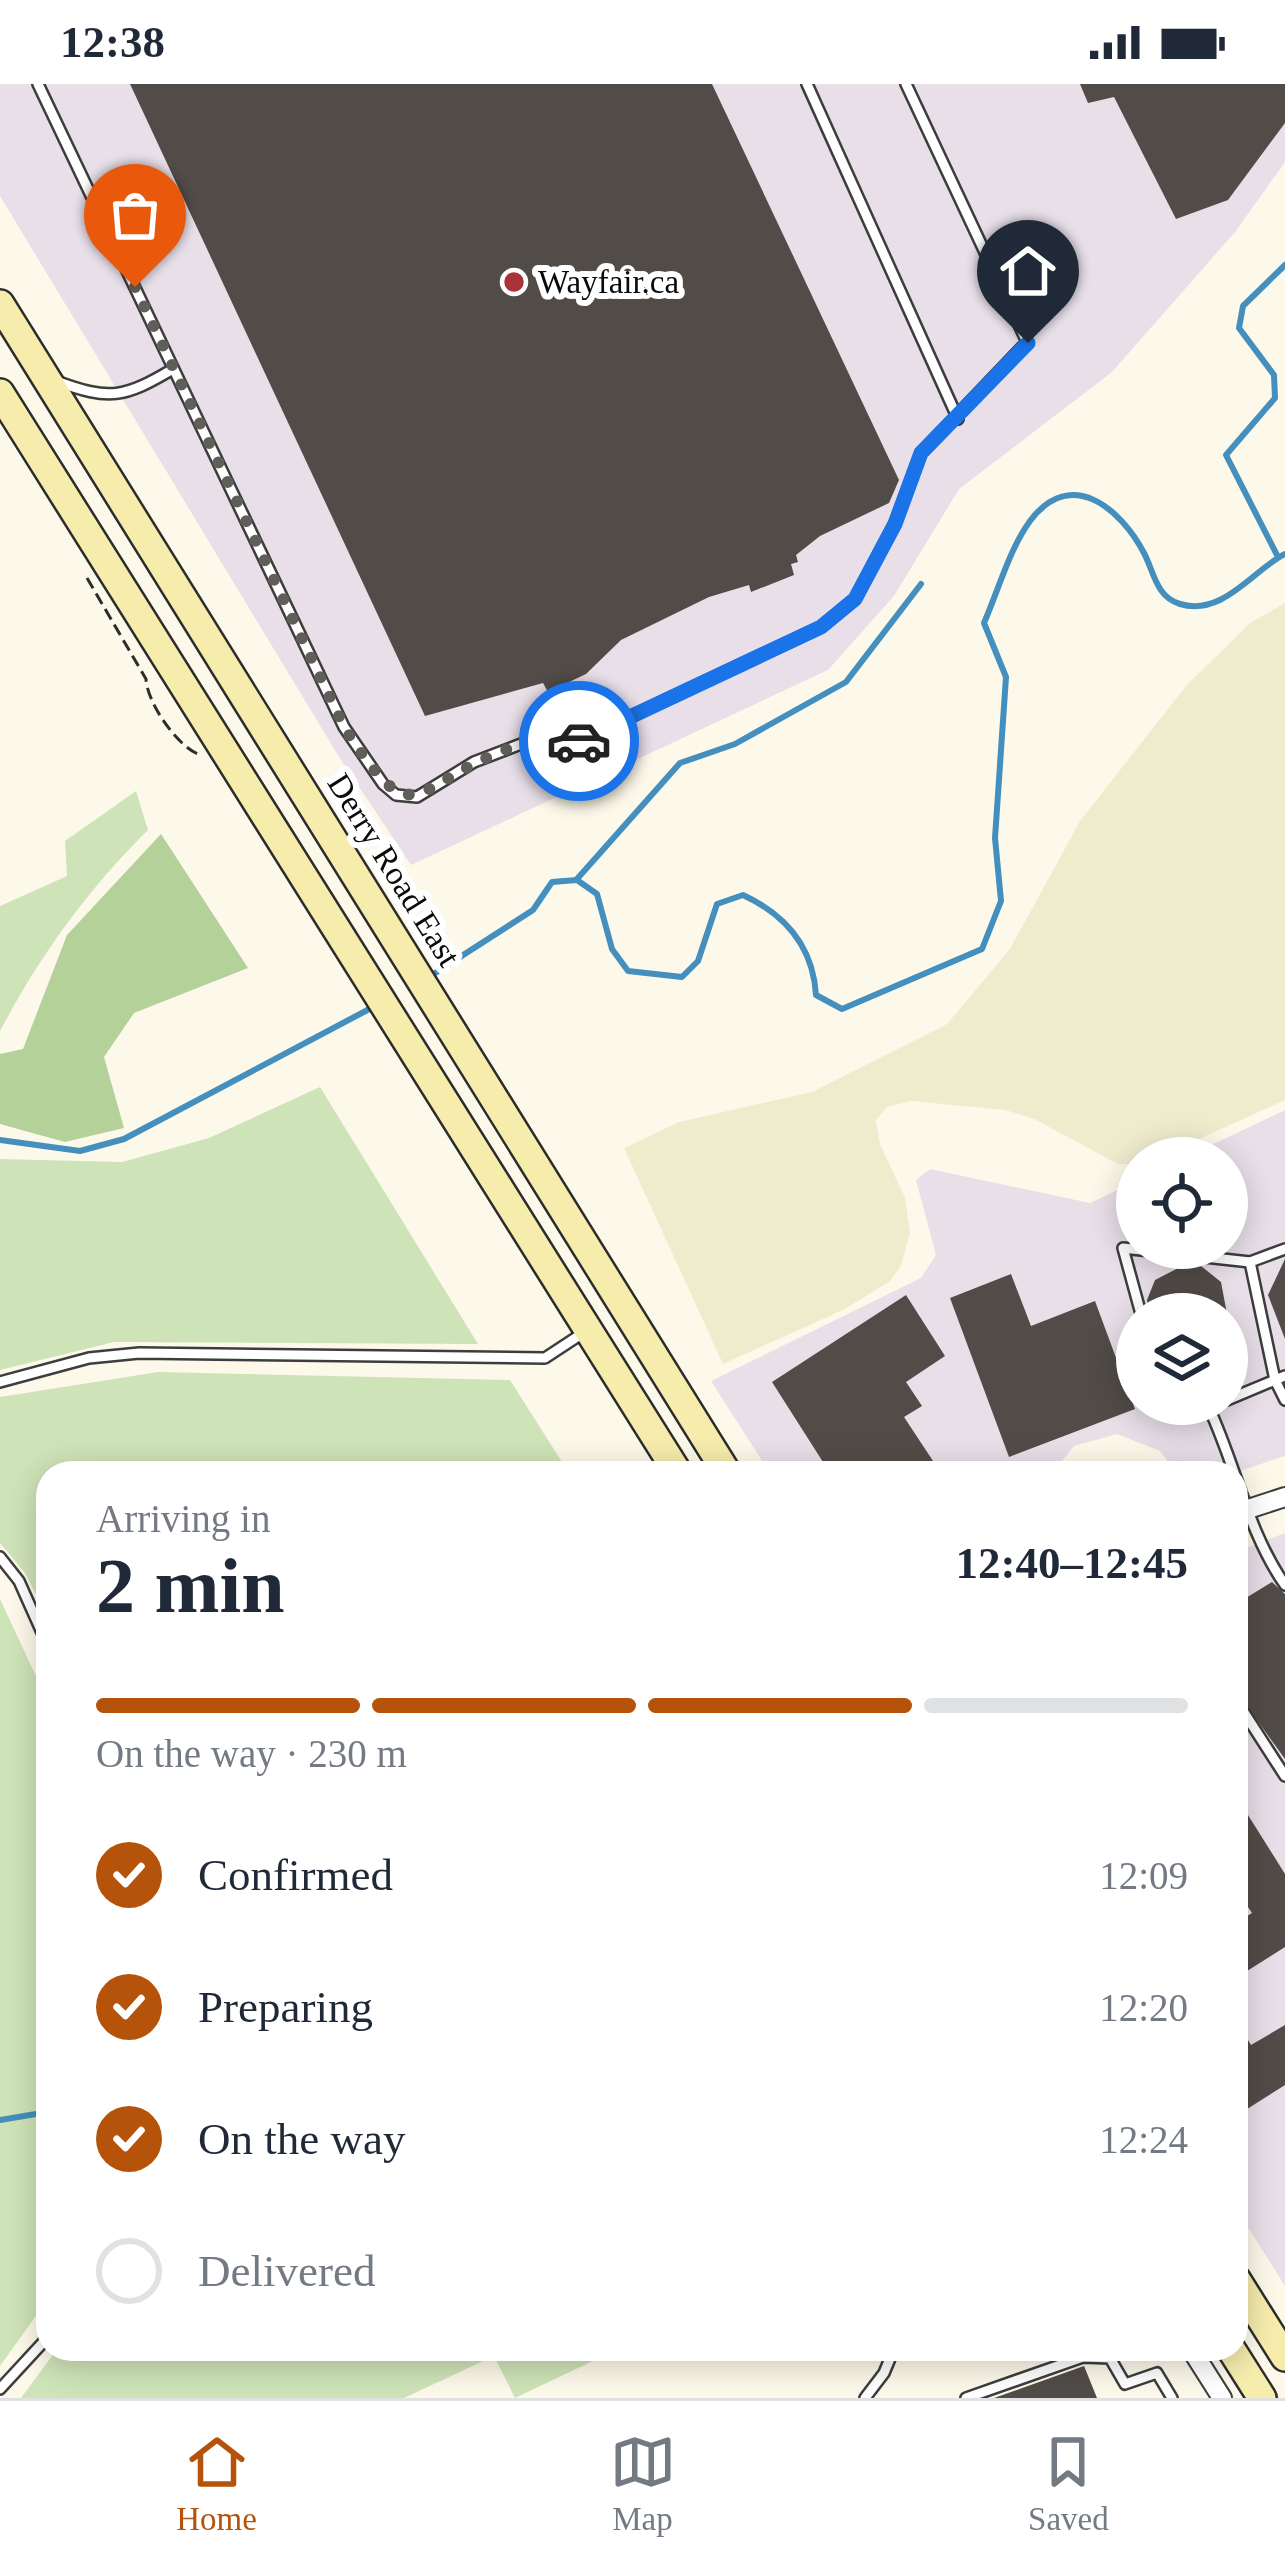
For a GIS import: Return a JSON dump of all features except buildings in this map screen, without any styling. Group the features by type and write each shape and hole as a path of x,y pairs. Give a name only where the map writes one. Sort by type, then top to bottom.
{"main road":[{"name":"Derry Road East","path":"0,304 721,1461"},
{"path":"0,393 671,1461"},
{"path":"1248,2298 1285,2356"},
{"path":"1239,2361 1262,2398"}],"street":[{"path":"1248,1510 1285,1497"},
{"path":"1199,2361 1222,2398"}],"lane":[{"path":"38,84 344,727 383,784 396,795 417,797 474,762 521,744 572,744 821,627 855,599 895,524 921,453 1028,343 906,84"},
{"path":"807,84 958,419"},
{"path":"46,377 106,397 136,391 173,369"},
{"path":"1135,1293 1123,1247 1250,1262 1285,1250"},
{"path":"1250,1262 1285,1400"},
{"path":"0,1382 88,1358 139,1353 545,1358 589,1329"},
{"path":"1248,1391 1280,1378"},
{"path":"1219,1425 1234,1461"},
{"path":"1248,1524 1285,1585"},
{"path":"0,1557 19,1581 36,1619"},
{"path":"1248,1719 1285,1776"},
{"path":"0,2389 36,2350"},
{"path":"865,2398 888,2361"},
{"path":"967,2398 1072,2361"},
{"path":"1113,2361 1130,2398"},
{"path":"1125,2384 1157,2373 1172,2398"},
{"path":"876,2385 885,2398"}],"shaded area":[{"path":"0,84 1285,84 1285,162 1235,232 1112,372 959,489 894,596 828,670 411,865 339,757 0,196"},
{"path":"1285,603 1285,1100 1203,1137 1116,1137 1116,1163 1034,1119 1005,1110 911,1101 887,1107 876,1120 880,1144 905,1198 910,1232 901,1266 890,1281 845,1309 723,1364 624,1148 679,1122 812,1092 947,1024 1010,949 1080,821 1186,686 1250,623"},
{"path":"1285,1110 1285,1456 1248,1468 1248,1461 1167,1461 1160,1451 1117,1434 1074,1446 1062,1461 762,1461 711,1381 921,1278 936,1255 916,1180 930,1169 1090,1203 1116,1191 1116,1269 1248,1269 1248,1137 1228,1137"},
{"path":"1285,1533 1285,2286 1248,2227 1248,1547"}],"green space":[{"path":"136,791 148,830 66,925 0,1031 0,906 67,876 65,841"},
{"path":"161,834 248,968 134,1013 104,1057 124,1128 65,1142 0,1124 0,1054 23,1049 67,935"},
{"path":"320,1087 478,1344 114,1342 0,1370 0,1159 122,1162 209,1138"},
{"path":"158,1372 510,1380 561,1461 36,1461 36,1595 0,1543 0,1397"},
{"path":"0,1599 36,1676 36,2316 0,2366"},
{"path":"48,2361 483,2361 404,2398 21,2398"},
{"path":"496,2361 593,2361 515,2398"}],"waterway":[{"path":"1278,557 1226,455 1275,398 1274,375 1239,328 1243,306 1285,265"},
{"path":"429,977 533,910 552,882 577,880 597,894 612,949 628,971 682,977 698,961 717,904 743,895 772,912 795,934 809,962 816,995 842,1009 982,949 1001,901 995,838 1006,677 984,623 1030,521 1062,497 1094,500 1122,522 1166,596 1180,604 1196,606 1224,598 1285,554"},
{"path":"577,879 680,763 735,744 846,682 921,584"},
{"path":"0,1140 80,1151 124,1139 375,1006"},
{"path":"0,2120 36,2114"}],"way so far":[{"path":"135,287 344,727 383,784 396,795 417,797 474,762 521,744 579,741"}],"place":[{"name":"Wayfair.ca","path":"514,282"}],"route":[{"path":"579,741 821,627 855,599 867,568 895,524 921,453 1000,377 1028,343"}]}
